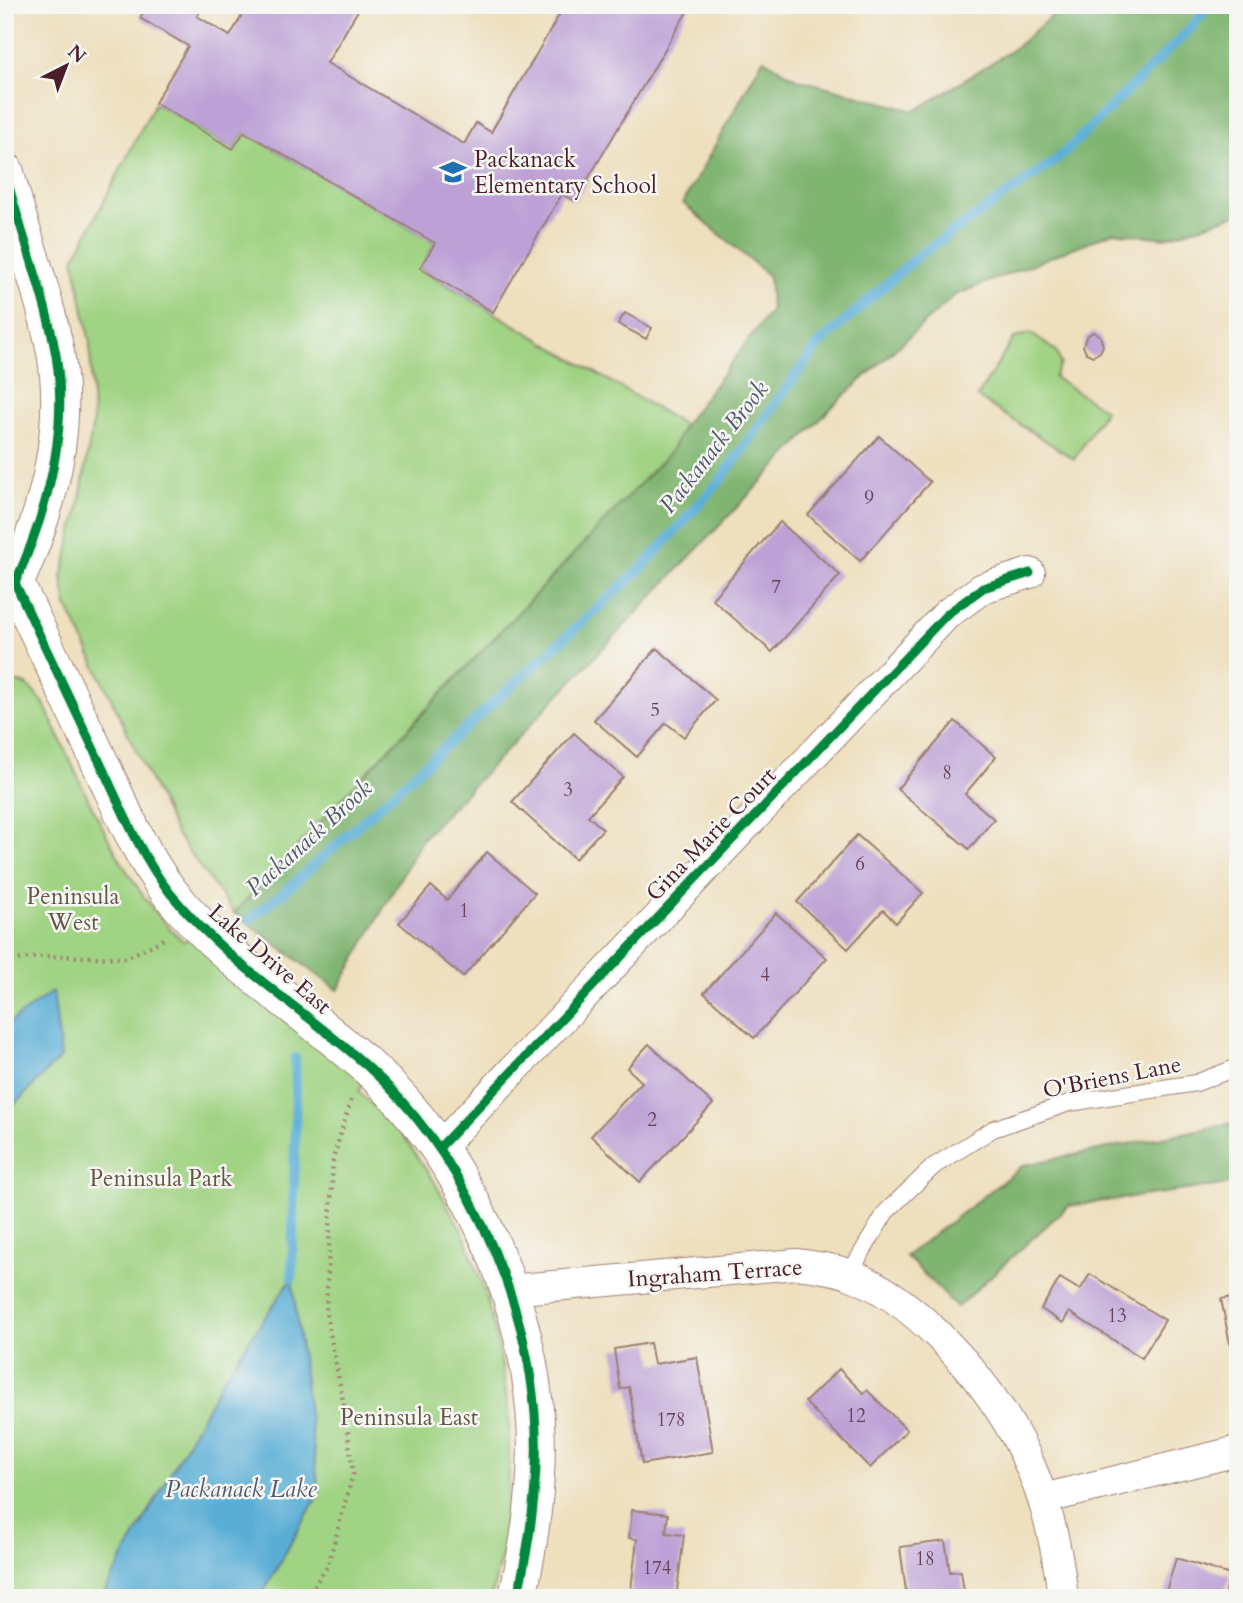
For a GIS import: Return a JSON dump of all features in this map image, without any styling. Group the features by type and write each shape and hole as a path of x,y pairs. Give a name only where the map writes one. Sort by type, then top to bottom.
{"street":[{"name":"Lake Drive East","path":"5,171 54,342 59,390 59,444 46,501 29,552 10,594 138,842 168,891 205,934 247,971 362,1062 413,1115 439,1148 484,1227 509,1290 526,1350 535,1414 536,1481 528,1550 517,1598"},
{"name":"Gina Marie Court","path":"439,1148 947,614 983,588 1030,573"},
{"name":"Ingraham Terrace","path":"509,1290 796,1264 849,1274 885,1291 925,1322 967,1363 1001,1410 1029,1461 1043,1499 1058,1552 1063,1598"},
{"path":"1043,1499 1238,1451"}],"lane":[{"name":"O'Briens Lane","path":"849,1274 886,1212 934,1166 993,1129 1069,1103 1196,1083 1238,1067"}],"path":[{"path":"5,961 48,956 126,958 195,922"},
{"path":"306,1598 328,1564 353,1474 345,1411 326,1313 332,1159 362,1062"}],"green space":[{"path":"1064,5 1238,5 1238,214 1165,238 1113,232 955,295 834,405 422,839 338,990 234,913 672,450 684,425 771,310 769,276 683,203 763,59 797,79 915,111 1015,48"},
{"path":"155,103 233,149 244,132 435,243 420,269 684,425 672,450 234,913 176,834 67,606 62,578 79,506 93,422 90,343 74,259"},
{"path":"1030,333 1056,351 1061,364 1054,377 1105,410 1074,459 977,397 1014,338"},
{"path":"5,680 27,685 43,702 103,829 140,892 161,919 183,941 205,934 368,1067 359,1092 398,1129 434,1181 465,1237 486,1296 500,1354 509,1414 509,1480 504,1545 491,1598 260,1598 319,1493 291,1279 111,1598 5,1598 5,1114 61,1057 5,1026"},
{"path":"1238,1122 1238,1183 1068,1206 957,1307 906,1256 1024,1165"}],"water":[{"path":"53,991 61,1057 5,1114 5,1026"},
{"name":"Packanack Lake","path":"292,1278 319,1493 260,1598 101,1598 222,1380"}],"building":[{"name":"Packanack Elementary School","path":"147,5 204,5 197,16 230,36 248,5 361,5 327,63 464,144 476,123 491,132 565,5 691,5 575,201 562,194 493,312 420,268 435,243 244,132 233,149 155,103 188,46 140,18"},
{"path":"625,313 652,328 646,339 618,324"},
{"path":"1093,332 1100,336 1103,346 1100,352 1093,356 1086,353 1083,346 1086,337"},
{"path":"879,436 930,482 860,561 808,515"},
{"path":"780,522 840,575 772,652 712,599"},
{"path":"657,648 716,700 684,737 666,723 637,757 594,720"},
{"path":"955,721 996,757 965,794 994,819 969,849 897,789"},
{"path":"574,733 623,777 588,816 603,829 575,859 512,802"},
{"path":"857,835 923,893 896,923 883,910 848,949 797,902"},
{"path":"487,852 535,893 463,977 399,923 431,886 447,900"},
{"path":"776,913 827,958 754,1038 704,993"},
{"path":"649,1044 713,1104 640,1182 591,1136 642,1082 627,1068"},
{"path":"1090,1274 1165,1320 1142,1358 1069,1312 1063,1323 1041,1309 1060,1278 1080,1290"},
{"path":"1238,1296 1238,1358 1233,1359 1221,1299"},
{"path":"650,1343 654,1364 697,1357 713,1452 642,1464 629,1387 620,1389 614,1349"},
{"path":"839,1369 863,1393 867,1390 907,1430 870,1468 805,1402"},
{"path":"632,1510 668,1514 666,1533 684,1535 676,1598 630,1598 637,1539 629,1538"},
{"path":"945,1541 950,1572 961,1571 965,1598 907,1598 900,1547"},
{"path":"1176,1558 1230,1575 1223,1598 1164,1598"}],"waterway":[{"name":"Packanack Brook","path":"250,919 282,894 641,569 719,482 817,346 918,256 1059,158 1188,31 1210,5"},
{"name":"Packanack Brook","path":"292,1278 295,1058"}],"cycle path":[{"path":"5,171 48,319 58,371 60,402 54,464 47,495 15,583 125,816 141,848 170,893 216,942 367,1066 401,1100 432,1138 459,1180 482,1225 502,1271 518,1319 529,1367 535,1414 533,1507 517,1598"},
{"path":"439,1148 947,614 983,588 1030,573"}],"place":[{"name":"Packanack Elementary School","path":"453,172"}],"park label":[{"name":"Peninsula West","path":"73,909"},
{"name":"Peninsula Park","path":"161,1178"},
{"name":"Peninsula East","path":"409,1417"}]}
